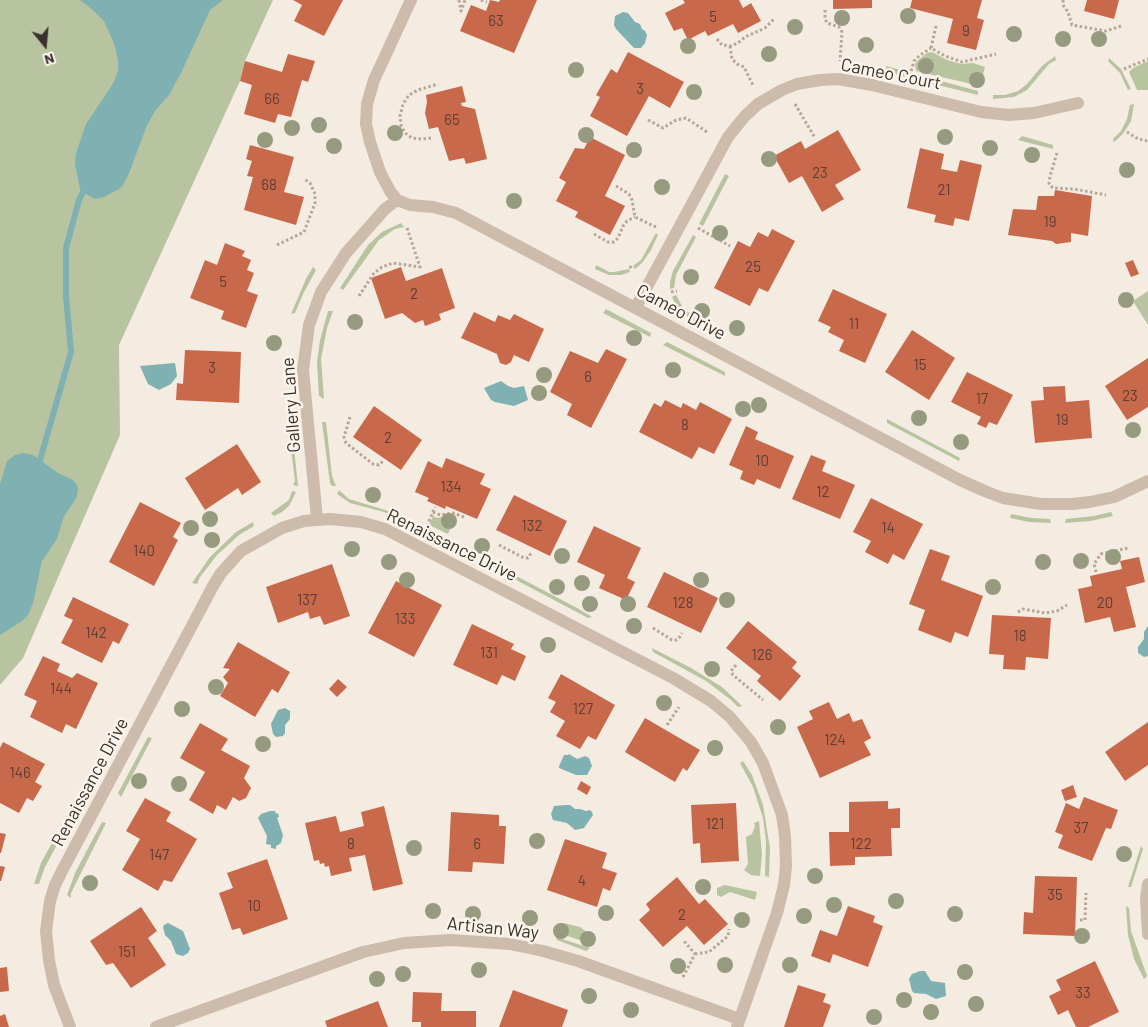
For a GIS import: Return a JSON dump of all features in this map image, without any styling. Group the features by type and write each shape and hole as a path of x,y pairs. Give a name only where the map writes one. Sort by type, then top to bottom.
{"street":[{"path":"397,200 380,172 370,142 366,124 367,104 374,80 411,0"},
{"name":"Cameo Court","path":"636,307 728,137 738,124 763,101 782,90 797,84 838,79 854,81 998,115 1034,113 1078,102"},
{"name":"Cameo Drive","path":"397,200 410,205 433,207 456,214 636,307 960,480 995,495 1041,504 1072,504 1114,497 1148,481"},
{"name":"Gallery Lane","path":"317,519 303,370 309,325 320,292 346,253 385,209 397,200"},
{"name":"Renaissance Drive","path":"70,1027 54,985 49,960 46,931 55,885 222,573 241,551 267,535 294,523 317,519 344,519 361,522 403,537 673,678 711,701 738,726 757,751 778,802 784,828 786,866 784,885 777,913 738,1023"},
{"path":"1148,884 1146,898 1148,934"},
{"name":"Artisan Way","path":"156,1027 363,952 404,943 451,940 510,944 578,961 738,1023"}],"path":[{"path":"459,0 461,10 466,0"},
{"path":"481,0 487,2"},
{"path":"1063,0 1063,5 1068,12 1072,25 1106,31 1121,26"},
{"path":"825,10 827,23 838,27 842,32 840,61"},
{"path":"717,39 722,45 730,46 764,28 776,18"},
{"path":"911,71 914,61 931,48 936,26"},
{"path":"730,46 732,59 744,67 753,85"},
{"path":"931,48 945,56 962,62 996,54"},
{"path":"1124,69 1148,59"},
{"path":"431,138 412,138 405,133 401,125 400,116 403,104 409,95 438,84"},
{"path":"795,104 815,138"},
{"path":"648,120 663,128 676,120 686,118 707,132"},
{"path":"1127,132 1138,139 1148,141"},
{"path":"1057,153 1049,184 1054,188 1074,189 1106,195"},
{"path":"277,245 304,232 315,203 315,194 310,183 304,179"},
{"path":"616,186 629,194 635,217"},
{"path":"635,217 656,227"},
{"path":"594,234 608,242 614,242 627,221 635,217"},
{"path":"684,221 730,246"},
{"path":"359,296 374,274 382,267 393,263 420,268 407,228"},
{"path":"671,292 677,291"},
{"path":"350,417 344,437 346,443 373,464 379,465 383,461"},
{"path":"427,526 435,508"},
{"path":"433,512 440,515 453,513 464,518"},
{"path":"499,545 524,558 528,558 531,553"},
{"path":"1096,572 1094,564 1101,554 1128,548"},
{"path":"1018,612 1023,609 1044,614 1057,611 1068,605"},
{"path":"652,628 672,640 679,638 682,633"},
{"path":"736,665 732,671 733,675 763,700"},
{"path":"667,725 679,707"},
{"path":"1080,920 1086,920 1086,893"},
{"path":"695,954 709,952 728,936 730,929"},
{"path":"684,940 695,954"},
{"path":"683,977 695,954"}],"green space":[{"path":"0,0 273,0 245,61 240,81 119,345 120,435 23,658 0,685"},
{"path":"932,52 947,60 961,64 973,63 985,67 980,86 916,71 915,64 917,61 927,53"},
{"path":"1055,56 1056,60 1049,64 1027,90 1014,97 993,99 993,95 1005,95 1018,91 1027,84 1042,66"},
{"path":"1109,58 1121,69 1131,89 1128,90 1120,73 1108,61"},
{"path":"1148,61 1148,90 1137,90 1129,72"},
{"path":"886,66 978,91 978,95 886,72"},
{"path":"1134,104 1131,121 1122,135 1114,142 1113,139 1121,131 1127,119 1130,105"},
{"path":"1022,136 1053,145 1053,149 1018,140"},
{"path":"725,174 729,176 703,226 699,224"},
{"path":"401,223 404,227 395,229 379,240 343,290 340,288 368,245 382,232"},
{"path":"656,233 658,235 651,250 635,269 633,266 641,260"},
{"path":"693,235 696,237 676,275 674,288 670,289 673,271"},
{"path":"596,265 609,272 629,269 630,272 621,275 609,275 595,269"},
{"path":"313,267 316,270 295,313 291,314 306,279"},
{"path":"1148,291 1148,325 1133,301"},
{"path":"676,295 683,308 699,320 696,323 682,313 676,305 672,297"},
{"path":"606,309 651,333 650,337 603,313"},
{"path":"328,311 333,311 327,328 321,359 324,399 319,396 317,362 320,340"},
{"path":"667,342 725,372 725,376 663,345"},
{"path":"286,409 290,410 298,486 293,485 295,481"},
{"path":"887,419 960,458 959,461 887,423"},
{"path":"322,422 326,422 332,476 336,486 332,486 330,483"},
{"path":"339,490 349,499 395,513 445,538 442,541 384,512 350,503 337,494"},
{"path":"292,491 296,492 289,506 274,516 271,513 289,500"},
{"path":"1111,512 1113,516 1090,521 1065,523 1066,519"},
{"path":"1011,514 1050,519 1051,523 1029,522 1010,518"},
{"path":"452,515 455,517 448,534 429,525 433,516 437,518"},
{"path":"253,522 254,526 239,535 217,555 200,577 197,584 192,583 210,557 236,532"},
{"path":"501,568 592,617 588,618 501,572"},
{"path":"652,648 691,668 722,687 742,706 738,707 706,681 653,652"},
{"path":"148,737 152,738 121,797 118,793"},
{"path":"743,761 752,775 763,805 770,848 769,877 765,876 766,842 763,818 753,787 740,763"},
{"path":"72,806 75,811 45,867 39,884 34,884 41,863"},
{"path":"759,821 762,854 760,876 751,875 744,870 748,864 746,837 752,834 755,826 754,823"},
{"path":"102,822 106,823 71,893 71,898 67,895 75,873"},
{"path":"1141,846 1143,849 1131,887 1128,887"},
{"path":"725,885 757,892 755,900 730,892 721,897 717,895 717,888"},
{"path":"1126,906 1129,908 1131,931 1147,976 1144,979 1134,959 1128,935"},
{"path":"563,923 580,927 588,933 593,942 591,944 556,932"},
{"path":"556,937 590,948 586,951 557,940"}],"water":[{"path":"80,0 223,0 210,10 169,95 155,111 147,125 128,176 121,188 104,197 95,199 80,189 75,164 76,153 86,124 114,82 118,71 118,60 115,46 104,21"},
{"path":"623,12 628,13 635,22 640,24 647,35 645,43 641,48 634,48 614,25 615,16"},
{"path":"175,363 177,376 171,384 159,390 148,384 140,366"},
{"path":"501,381 514,388 524,386 528,400 514,406 491,400 484,388"},
{"path":"23,453 33,455 58,473 73,480 77,485 78,491 76,499 64,516 57,539 42,561 33,603 28,615 0,635 0,484 7,461 15,455"},
{"path":"1148,626 1148,656 1144,657 1138,653 1138,647 1144,639 1144,632"},
{"path":"285,708 290,711 290,719 285,725 283,736 276,737 273,734 271,724 278,710"},
{"path":"569,754 577,759 585,756 589,758 592,766 587,775 576,775 559,768 564,755"},
{"path":"570,805 575,809 590,810 592,812 593,815 584,828 575,830 567,823 553,820 551,814 554,806"},
{"path":"270,811 278,813 279,817 277,818 283,835 281,843 276,846 276,849 266,844 267,836 258,818 261,814"},
{"path":"168,923 183,931 190,949 183,956 176,954 171,941 165,935 163,927"},
{"path":"925,971 931,981 945,983 946,996 936,999 926,994 914,993 909,979 912,974"}],"building":[{"path":"293,0 343,0 324,36 294,21 302,5"},
{"path":"490,0 499,2 500,0 537,0 514,53 460,31 471,5 486,11"},
{"path":"683,0 739,0 743,8 751,3 761,21 738,33 733,24 708,36 705,31 688,40 682,28 674,31 665,13 685,3"},
{"path":"833,0 872,0 872,8 833,9"},
{"path":"912,0 982,0 977,18 984,20 976,50 947,43 953,19 910,8"},
{"path":"1087,0 1119,0 1114,19 1084,11"},
{"path":"628,52 684,82 670,108 649,96 627,136 590,116 600,97 596,95 611,69 617,73"},
{"path":"288,54 315,61 308,82 302,80 291,117 278,114 275,123 244,114 252,85 240,81 245,61 282,72"},
{"path":"462,86 466,102 461,103 462,106 475,109 487,159 466,164 464,158 449,161 438,127 429,129 425,113 426,95"},
{"path":"838,130 861,170 835,185 844,199 822,212 802,176 789,183 774,156 801,141 805,149"},
{"path":"590,137 625,155 605,196 625,206 610,235 575,217 578,212 556,201 566,182 559,178 575,148 584,149"},
{"path":"250,145 294,157 284,192 304,197 296,225 244,210 253,177 247,176 252,161 246,159"},
{"path":"920,148 944,154 941,169 957,172 960,160 982,165 969,221 955,218 953,226 934,222 936,215 907,208"},
{"path":"1055,190 1092,196 1088,236 1071,233 1071,242 1056,244 1052,241 1008,235 1013,209 1036,210 1038,196 1054,196"},
{"path":"772,229 795,241 768,292 759,288 750,306 714,288 738,241 750,247 758,232 768,237"},
{"path":"225,243 245,251 242,256 251,260 247,270 254,273 247,291 258,295 246,328 221,319 224,311 190,298 205,260 217,265"},
{"path":"1133,260 1139,274 1131,277 1125,263"},
{"path":"401,267 406,281 442,268 455,308 439,314 441,320 425,326 423,320 415,323 402,313 385,319 371,278"},
{"path":"833,289 887,314 865,363 839,351 844,340 828,332 831,327 818,321"},
{"path":"474,312 495,322 498,315 510,320 514,314 544,329 529,362 514,355 511,362 506,365 500,363 497,354 461,338"},
{"path":"912,330 955,358 929,400 885,372"},
{"path":"606,349 627,359 591,428 567,415 572,404 550,392 570,351 598,363"},
{"path":"185,350 241,352 239,403 176,400 177,383 183,384"},
{"path":"1148,358 1148,407 1127,420 1105,386"},
{"path":"967,372 1013,395 997,425 989,422 986,428 977,424 981,417 951,402"},
{"path":"1065,386 1066,402 1089,400 1092,438 1035,443 1031,401 1044,400 1043,387"},
{"path":"665,400 681,408 683,403 696,410 700,402 732,419 714,454 699,447 692,459 639,432 654,403 661,407"},
{"path":"374,406 422,440 401,470 353,437"},
{"path":"746,426 758,432 755,439 794,456 780,489 757,479 754,485 740,479 743,471 729,465"},
{"path":"237,444 261,482 242,495 238,488 205,510 185,478"},
{"path":"811,455 826,461 822,471 855,485 840,519 792,499"},
{"path":"446,458 485,474 480,484 491,489 477,519 446,506 445,509 427,501 429,498 415,492 428,461 442,468"},
{"path":"514,495 567,521 550,556 496,530"},
{"path":"871,498 923,524 904,560 893,554 888,564 865,552 871,541 853,532"},
{"path":"140,502 181,523 173,537 178,540 154,586 109,562"},
{"path":"594,526 641,548 627,578 635,582 626,600 599,588 605,575 577,562"},
{"path":"930,549 950,556 941,580 983,596 968,637 955,632 951,643 918,630 925,610 909,604"},
{"path":"1139,557 1145,582 1126,587 1136,627 1114,632 1110,617 1085,623 1078,589 1092,586 1090,576 1122,569 1120,561"},
{"path":"332,564 350,616 324,625 320,616 310,619 308,612 278,623 266,587"},
{"path":"664,572 718,598 701,633 647,607"},
{"path":"396,581 442,605 414,657 368,633"},
{"path":"73,597 129,624 119,644 113,641 102,663 61,643 73,620 64,616"},
{"path":"992,615 1051,618 1048,659 1026,657 1025,670 1003,669 1004,655 989,654"},
{"path":"748,621 797,662 792,668 801,676 780,701 757,681 761,676 726,648"},
{"path":"472,624 514,644 511,649 526,656 515,681 502,675 497,685 453,665"},
{"path":"238,642 290,672 278,693 272,689 255,717 220,696 228,683 223,677 230,669 223,668"},
{"path":"43,656 60,664 57,671 72,678 77,673 98,683 76,729 66,724 62,733 30,717 37,701 24,695"},
{"path":"561,674 615,705 596,740 588,736 580,749 556,736 565,721 550,712 556,702 548,698"},
{"path":"338,679 347,687 337,697 329,689"},
{"path":"829,702 837,719 849,713 853,722 862,719 871,738 864,742 871,755 820,778 797,727 813,719 809,711"},
{"path":"645,718 700,750 687,771 683,768 675,782 625,752"},
{"path":"1148,722 1148,765 1125,781 1105,752"},
{"path":"200,723 228,739 221,750 250,766 244,778 251,788 246,798 239,801 233,797 226,810 217,805 213,814 189,800 205,772 180,758"},
{"path":"3,742 45,764 35,782 42,786 33,801 27,798 19,813 0,803 0,748"},
{"path":"581,781 591,787 587,795 577,789"},
{"path":"1073,785 1077,797 1065,801 1061,790"},
{"path":"1084,797 1118,810 1111,829 1106,828 1092,861 1058,848 1063,835 1055,832 1066,803 1079,809"},
{"path":"145,798 171,812 166,821 197,839 172,882 164,880 158,891 122,870 140,839 126,831"},
{"path":"888,801 888,809 900,808 900,828 891,828 892,856 855,857 855,865 830,866 829,832 849,832 849,802"},
{"path":"736,803 739,861 701,863 700,843 693,844 691,805"},
{"path":"384,806 403,884 373,891 365,855 349,858 352,871 331,876 329,866 325,867 324,863 320,864 319,860 314,861 305,823 336,816 340,832 364,826 361,812"},
{"path":"451,812 499,815 499,826 506,826 504,864 473,862 472,872 448,871"},
{"path":"0,833 6,834 1,853 0,853"},
{"path":"565,839 607,853 602,868 617,873 610,891 603,888 597,907 547,890"},
{"path":"267,859 288,919 243,935 240,928 232,930 219,893 233,888 227,873"},
{"path":"0,866 5,867 1,881 0,881"},
{"path":"1035,876 1077,877 1075,936 1023,934 1024,912 1033,913"},
{"path":"677,877 699,904 705,899 728,924 704,945 687,926 663,947 639,920 650,910 646,904"},
{"path":"848,906 875,916 873,922 883,926 868,967 833,954 830,963 811,956 820,930 837,936"},
{"path":"141,907 157,931 148,938 166,965 131,988 113,963 106,965 90,941"},
{"path":"1095,961 1119,1012 1088,1027 1076,1027 1068,1010 1058,1015 1049,996 1061,990 1056,980"},
{"path":"7,967 9,991 0,992 0,968"},
{"path":"798,985 826,994 823,1002 831,1005 823,1027 784,1027"},
{"path":"513,990 568,1010 562,1027 499,1027"},
{"path":"413,992 442,993 441,1011 476,1011 476,1027 421,1027 421,1022 412,1022"},
{"path":"378,1001 388,1027 327,1027 325,1021"},
{"path":"5,1014 9,1027 0,1027 0,1016"}],"waterway":[{"path":"38,467 71,352 66,296 66,248 79,200 86,186"}]}
